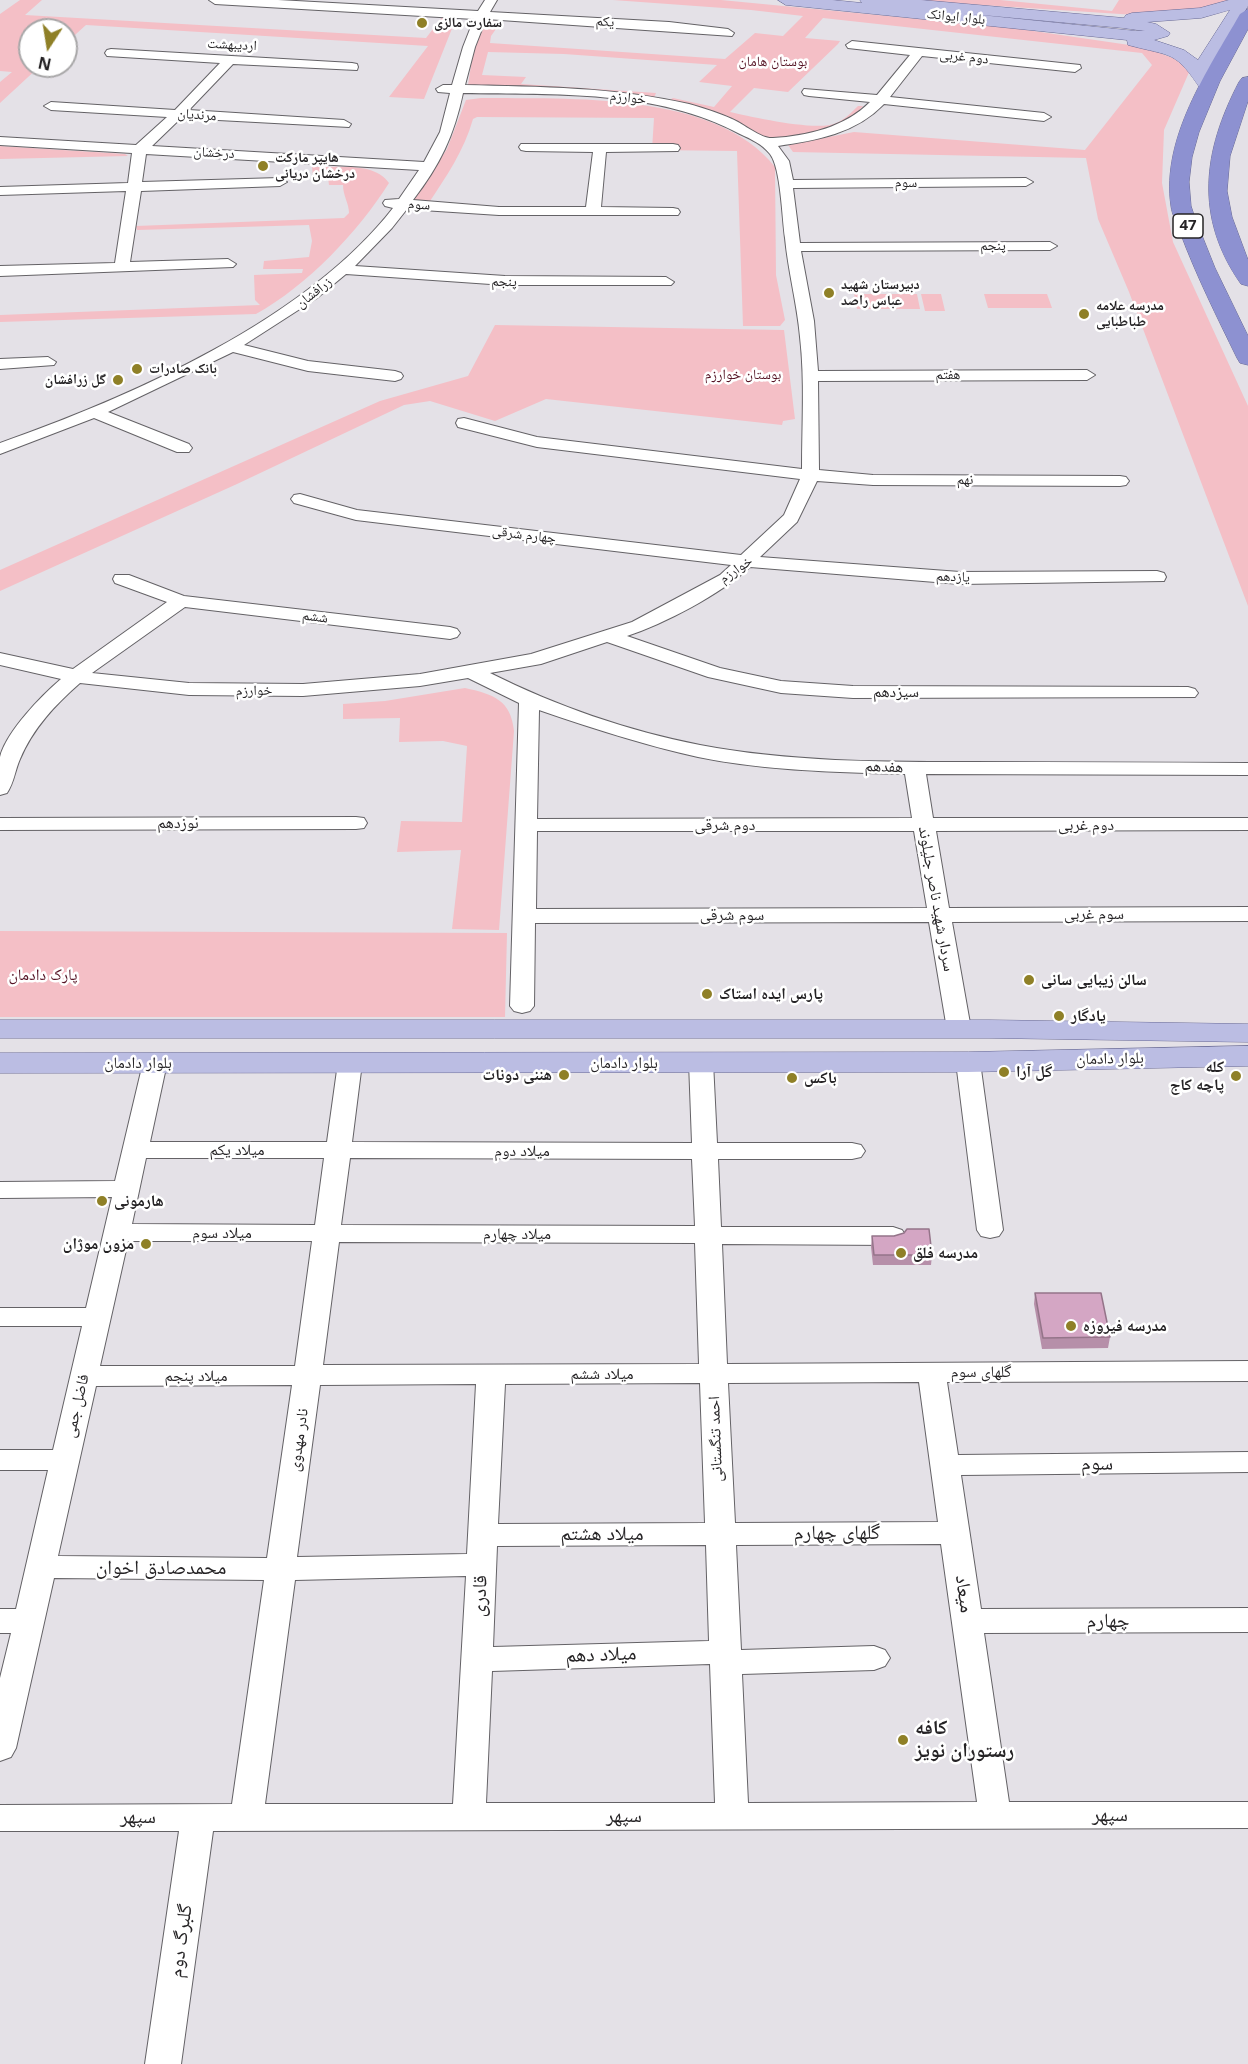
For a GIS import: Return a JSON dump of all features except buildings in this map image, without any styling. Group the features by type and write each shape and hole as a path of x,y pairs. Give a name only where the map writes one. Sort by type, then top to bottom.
{"highway":[{"name":"47","path":"1245,5 1204,79 1186,146 1181,177 1181,207 1204,268 1248,358"},
{"name":"47","path":"1246,88 1223,150 1217,180 1219,206 1240,266 1248,280"}],"main road":[{"name":"بلوار ایوانک","path":"786,0 1017,19"},
{"name":"بلوار ایوانک","path":"867,0 1017,19"},
{"path":"1017,19 1168,16 1245,5"},
{"path":"1017,19 1141,25 1162,33 1145,37 1017,19"},
{"path":"1017,19 1163,47 1190,59 1204,79"},
{"name":"بلوار دادمان","path":"0,1029 959,1029 1248,1033"},
{"name":"بلوار دادمان","path":"0,1063 968,1062 1248,1056"}],"street":[{"name":"یکم","path":"216,0 474,9 728,33"},
{"name":"زرافشان","path":"438,108 450,90 468,44 474,9 491,0"},
{"name":"دوم غربی","path":"852,45 1075,68"},
{"path":"768,143 811,137 845,126 866,113 919,52"},
{"name":"اردیبهشت","path":"111,53 352,67"},
{"path":"122,267 140,149 178,114 230,60"},
{"name":"زرافشان","path":"0,438 81,407 161,372 272,311 315,278 360,237 446,135 450,90"},
{"name":"خوارزم","path":"0,658 75,676 135,685 238,691 382,685 472,672 611,637 696,598 751,561 793,515 810,475 809,328 798,282 782,162 768,143 734,123 663,102 578,93 450,90"},
{"path":"809,92 1044,117"},
{"name":"مرنديان","path":"51,106 344,124"},
{"name":"زرافشان","path":"0,448 94,412 176,376 233,347 288,314 376,239 405,204 432,129"},
{"name":"درخشان","path":"0,141 420,166"},
{"path":"526,147 673,148"},
{"path":"593,211 600,147"},
{"path":"0,190 280,182"},
{"name":"سوم","path":"785,184 1026,182"},
{"name":"سوم","path":"388,203 499,211 673,212"},
{"name":"پنجم","path":"793,247 1050,246"},
{"path":"0,270 228,264"},
{"name":"پنجم","path":"343,269 411,277 503,282 666,282"},
{"path":"233,347 308,366 395,376"},
{"path":"0,364 48,362"},
{"name":"هفتم","path":"810,376 1087,375"},
{"path":"94,412 183,448"},
{"path":"464,423 537,442 654,458 810,475"},
{"name":"نهم","path":"810,475 873,480 1120,481"},
{"name":"چهارم شرقی","path":"300,500 356,515 751,561"},
{"name":"یازدهم","path":"751,561 960,578 1157,577"},
{"name":"ششم","path":"122,579 181,601 450,633"},
{"path":"0,789 10,756 37,714 75,676 181,601"},
{"name":"سیزدهم","path":"611,637 715,673 782,687 853,692 1188,693"},
{"name":"هفدهم","path":"472,672 529,700 625,732 700,751 794,764 914,768 1248,769"},
{"path":"522,1006 529,700"},
{"name":"سردار شهید ناصر جلیلوند","path":"914,768 959,1029"},
{"name":"نوزدهم","path":"0,824 356,823"},
{"name":"دوم غربی","path":"924,825 1248,824"},
{"name":"دوم شرقی","path":"526,825 924,825"},
{"name":"سوم غربی","path":"939,914 1248,914"},
{"name":"سوم شرقی","path":"524,916 939,914"},
{"name":"احمد تنگستانی","path":"701,1062 732,1816"},
{"path":"968,1062 990,1230"},
{"name":"فاضل جمی","path":"0,1748 14,1621 41,1567 155,1063"},
{"name":"نادر مهدوی","path":"247,1817 350,1063"},
{"name":"میلاد یکم","path":"136,1149 339,1150"},
{"name":"میلاد دوم","path":"339,1150 852,1151"},
{"path":"0,1190 126,1189"},
{"name":"میلاد سوم","path":"117,1232 327,1234"},
{"name":"میلاد چهارم","path":"327,1234 893,1236"},
{"path":"0,1317 98,1317"},
{"name":"گلهای سوم","path":"714,1373 1248,1371"},
{"name":"میعاد","path":"932,1372 995,1816"},
{"name":"میلاد ششم","path":"491,1374 714,1373"},
{"path":"308,1375 491,1374"},
{"name":"قادری","path":"469,1817 491,1374"},
{"name":"میلاد پنجم","path":"84,1376 308,1375"},
{"path":"0,1460 65,1460"},
{"name":"سوم","path":"945,1465 1248,1462"},
{"name":"گلهای چهارم","path":"720,1534 955,1533"},
{"name":"میلاد هشتم","path":"483,1535 720,1534"},
{"path":"281,1569 482,1565"},
{"name":"محمدصادق اخوان","path":"41,1567 281,1569"},
{"name":"چهارم","path":"968,1622 1248,1620"},
{"name":"میلاد دهم","path":"477,1659 874,1658"},
{"name":"سپهر","path":"0,1818 1248,1815"},
{"name":"گلبرگ دوم","path":"163,2064 198,1817"}],"green space":[{"path":"20,0 42,0 25,15 77,18 18,18 18,78 27,78 0,103 0,82 12,72 0,71 0,14"},
{"name":"بوستان هامان","path":"613,0 721,0 1013,28 1143,47 1173,58 1190,70 1164,130 1162,183 1173,242 1248,406 1248,606 1129,292 1098,219 1086,158 793,152 788,145 854,132 1085,150 1152,65 1142,53 823,18 805,38 840,41 838,44 788,92 754,88 730,112 784,123 815,126 839,122 858,106 863,106 855,116 833,129 804,136 769,140 668,101 673,98 714,107 732,86 699,82 717,65 564,54 488,52 482,75 526,77 521,84 656,93 653,100 484,89 468,85 474,46 487,21 501,22 491,36 490,43 725,59 755,33 783,36 803,16"},
{"path":"904,0 1000,0 1112,11 1119,0 1234,0 1208,8 1136,15"},
{"path":"443,16 455,21 424,99 389,97 428,46 86,25 78,32 78,18 426,38"},
{"path":"481,98 596,100 638,104 679,112 716,124 749,142 775,167 776,275 785,320 780,326 743,326 737,151 652,150 654,118 477,117 473,119 454,163 428,204 412,200 447,149 466,100"},
{"path":"0,146 125,154 128,156 0,159"},
{"path":"312,167 354,167 374,171 389,183 347,239 330,256 294,289 256,314 0,322 0,315 260,305 255,300 254,275 302,273 303,269 263,269 264,261 309,257 312,241 309,225 137,230 136,226 344,218 349,213 343,185 329,185 328,177 313,176"},
{"path":"854,294 917,294 920,309 857,309"},
{"path":"921,294 941,294 945,311 925,311"},
{"path":"984,294 1047,294 1052,308 988,308"},
{"name":"بوستان خوارزم","path":"495,325 784,330 795,419 783,421 782,425 546,399 495,421 430,401 404,405 237,484 0,591 0,570 380,401 468,376"},
{"path":"465,688 492,696 505,705 514,731 499,930 452,929 461,850 397,852 401,821 462,822 467,746 443,741 399,742 400,718 343,719 343,704 385,701"},
{"name":"پارک دادمان","path":"0,931 507,933 505,1017 0,1017"}],"place":[{"name":"سفارت مالزی","path":"422,23"},
{"name":"هایپر مارکت درخشان دریانی","path":"263,166"},
{"name":"دبیرستان شهید عباس راصد","path":"829,293"},
{"name":"مدرسه علامه طباطبایی","path":"1084,314"},
{"name":"بانک صادرات","path":"137,369"},
{"name":"گل زرافشان","path":"118,380"},
{"name":"سالن زیبایی سانی","path":"1029,980"},
{"name":"پارس ایده استاک","path":"707,994"},
{"name":"یادگار","path":"1059,1016"},
{"name":"گل آرا","path":"1004,1072"},
{"name":"هننی دونات","path":"564,1075"},
{"name":"کله پاچه کاج","path":"1236,1076"},
{"name":"باکس","path":"792,1078"},
{"name":"هارمونی","path":"102,1201"},
{"name":"مزون موژان","path":"146,1244"},
{"name":"مدرسه فلق","path":"901,1253"},
{"name":"مدرسه فیروزه","path":"1071,1326"},
{"name":"کافه رستوران نویز","path":"903,1740"}]}
